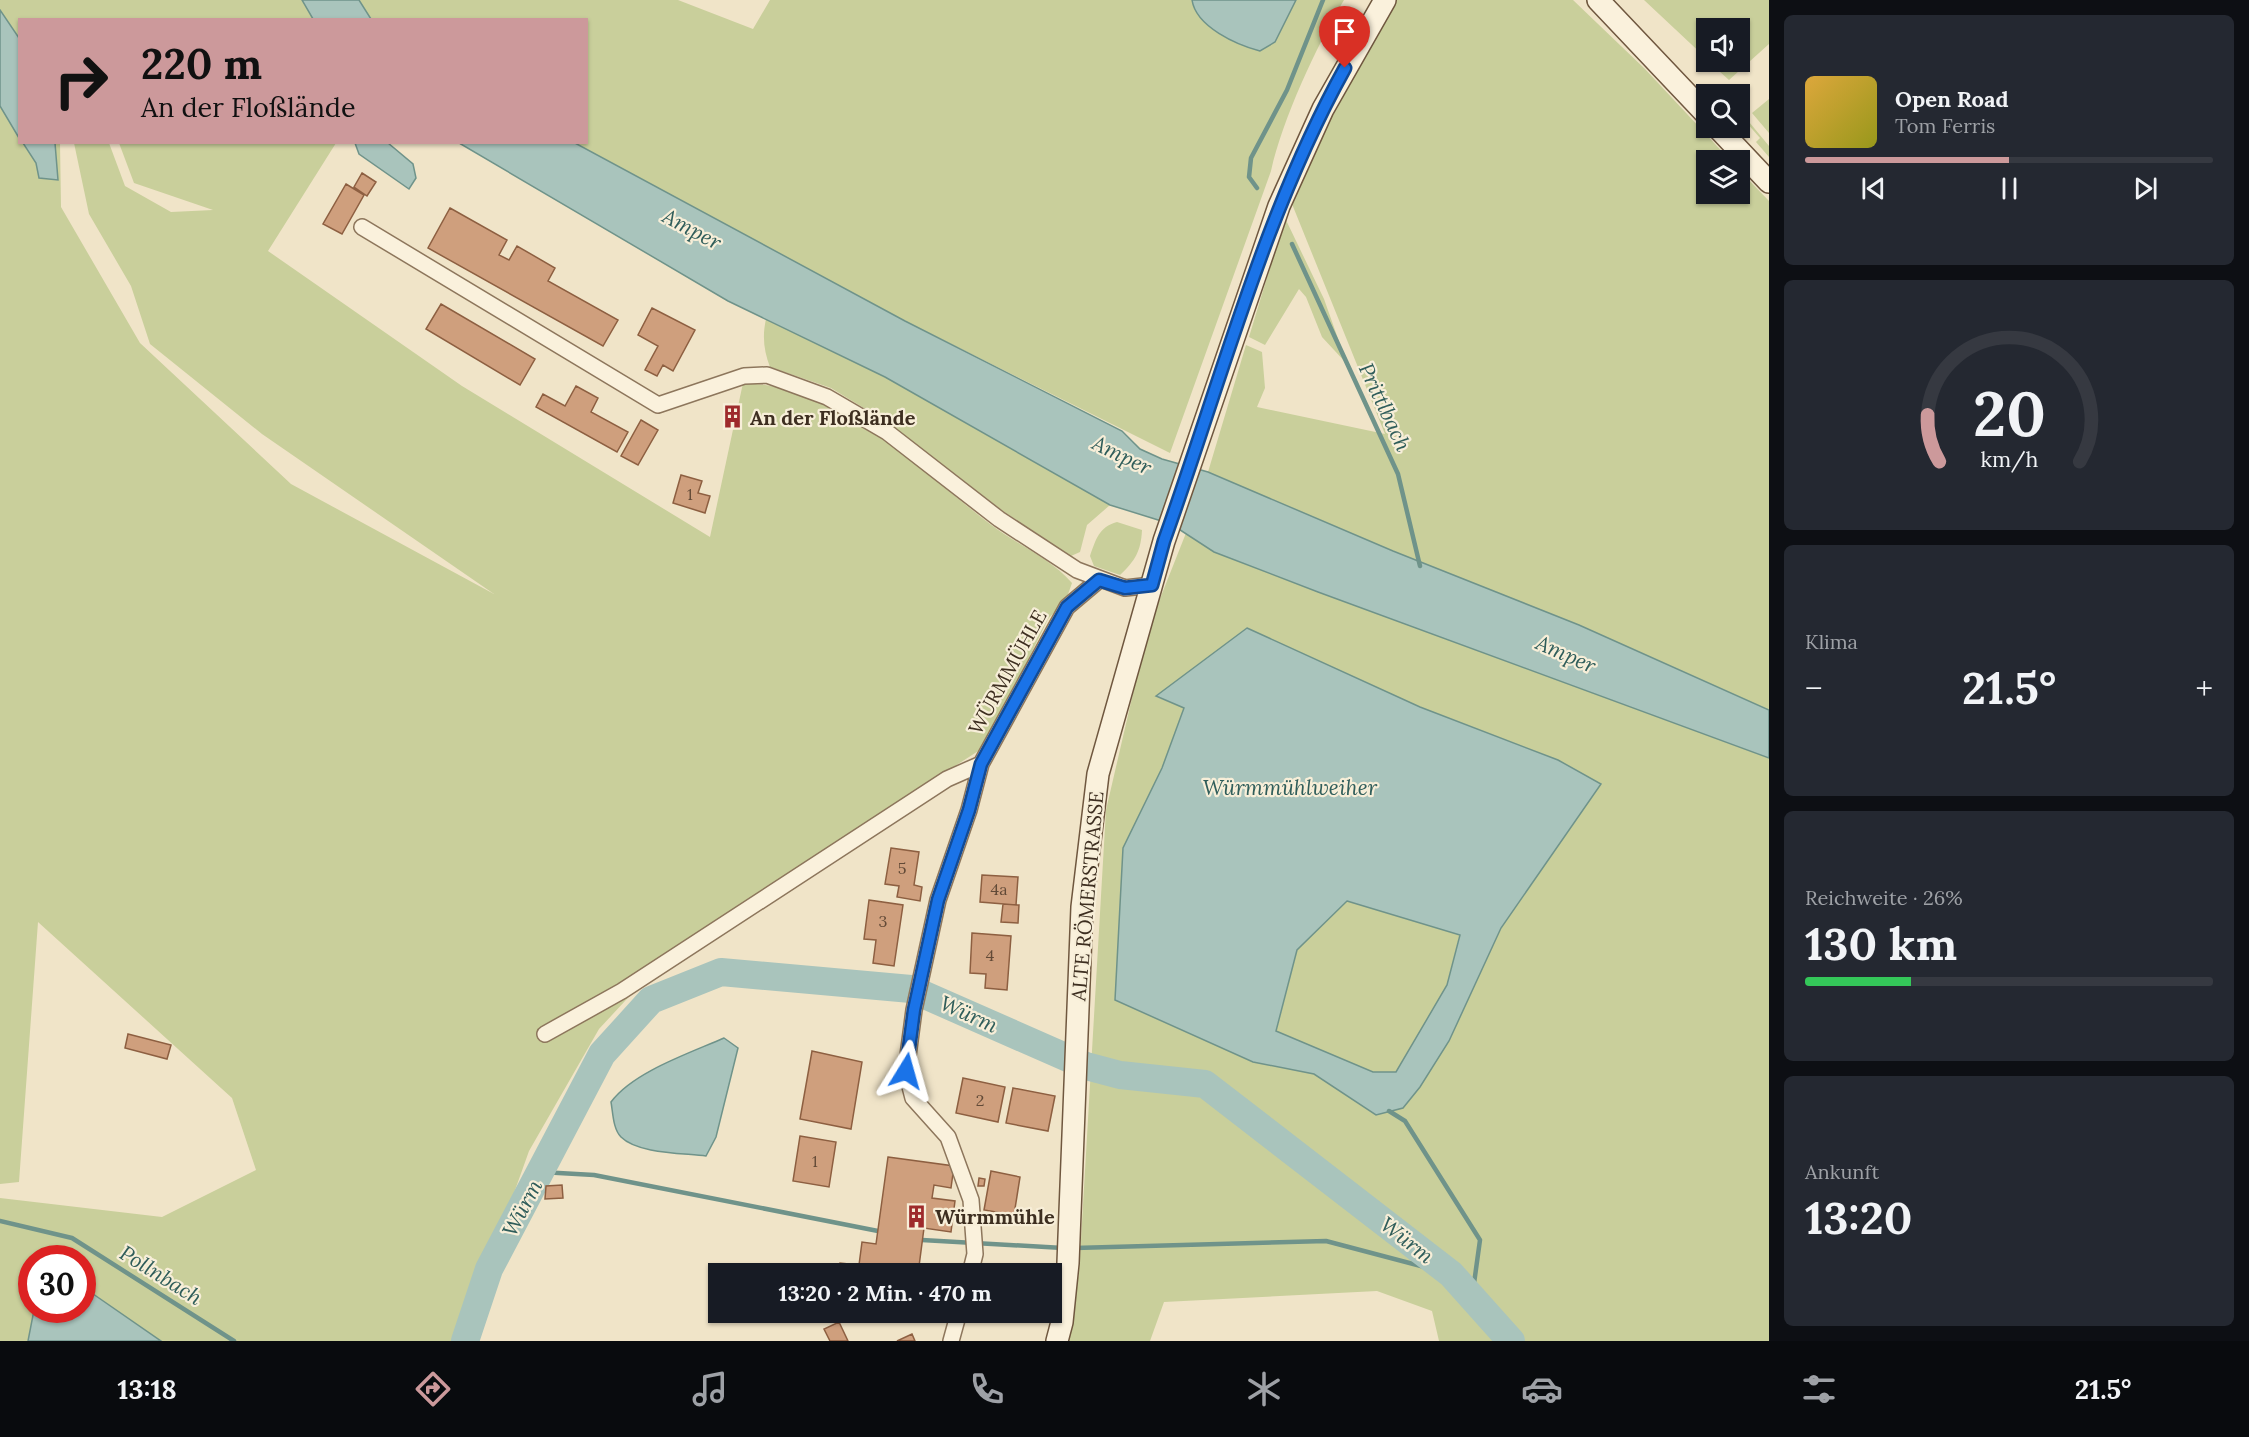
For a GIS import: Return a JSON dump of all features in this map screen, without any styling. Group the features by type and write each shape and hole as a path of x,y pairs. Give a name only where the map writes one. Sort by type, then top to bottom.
{"main road":[{"name":"ALTE RÖMERSTRASSE","path":"1057,1341 1062,1322 1068,1263 1082,906 1098,774 1126,668 1164,541 1279,206 1323,108 1385,0"},
{"path":"1598,0 1696,103"},
{"path":"1727,138 1769,182"}],"street":[{"path":"362,227 658,405 752,375 767,375 827,397 887,432 999,519 1077,570 1125,588 1152,585"},
{"name":"WÜRMMÜHLE","path":"973,1263 975,1254 971,1200 948,1137 913,1098 906,1071 914,1010 938,900 969,810 981,764 1067,607 1099,580"},
{"path":"545,1034 622,991 946,779 981,764"},
{"path":"951,1341 956,1323"}],"green space":[{"path":"0,0 302,0 312,18 18,18 18,144 60,144 61,207 140,343 291,484 494,594 262,434 150,344 131,286 89,214 74,144 109,144 125,186 171,212 213,210 134,183 119,144 335,144 268,251 462,386 710,537 743,383 779,388 812,399 845,414 906,456 990,524 1043,558 1072,583 1066,600 1048,619 986,746 676,946 599,1029 529,1151 461,1341 161,1341 96,1296 96,1245 18,1245 18,1323 31,1323 28,1341 0,1341 0,1198 162,1217 256,1170 232,1098 38,922 19,1182 0,1184"},
{"path":"359,0 678,0 753,29 770,0 1192,0 1193,6 1275,42 1296,0 1344,0 1322,39 1292,106 1170,453 905,321 577,144 588,144 588,18 370,18"},
{"path":"1397,0 1573,0 1645,69 1696,124 1696,138 1709,138 1721,150 1696,150 1696,204 1750,204 1750,181 1769,201 1769,710 1579,625 1393,551 1208,472 1246,345 1262,352 1265,388 1257,407 1385,434 1292,204 1332,112"},
{"path":"1644,0 1769,0 1769,44 1750,61 1750,18 1696,18 1696,49"},
{"path":"1720,72 1738,72 1729,80"},
{"path":"1769,99 1769,133 1752,113"},
{"path":"1750,123 1769,146 1769,157 1756,142 1760,138 1750,127"},
{"path":"1285,218 1324,299 1347,364 1322,337 1306,297 1299,289 1265,345 1249,337"},
{"path":"766,319 885,377 1110,505 1087,525 1080,552 1071,556 1003,511 890,424 831,388 770,367 764,344"},
{"path":"1117,522 1142,530 1136,555 1120,575 1094,566 1090,556 1102,530"},
{"path":"1186,533 1214,552 1769,758 1769,1341 1439,1341 1432,1311 1377,1291 1164,1302 1150,1341 1061,1341 1079,1274 1106,810 1148,629","holes":["1157,697 1420,707 1558,760 1601,784 1501,928 1449,1041 1376,1115 1314,1074 1253,1062 1115,1000 1162,768 1184,708"]},
{"path":"1347,901 1460,934 1447,985 1397,1072 1373,1072 1276,1032 1297,950"}],"water":[{"path":"302,0 359,0 370,18 312,18"},
{"path":"1192,0 1296,0 1275,42 1260,51 1229,39 1209,26 1195,10"},
{"path":"0,10 18,37 18,136 0,106"},
{"path":"24,144 55,144 58,180 39,178 36,163"},
{"path":"355,144 389,144 413,164 416,178 409,189 359,154"},
{"name":"Amper","path":"461,144 577,144 905,321 1122,431 1140,449 1162,459 1208,472 1393,551 1579,625 1769,710 1769,758 1214,552 1171,524 1110,505 885,377 728,301"},
{"name":"Würmmühlweiher","path":"1247,628 1420,707 1558,760 1601,784 1501,928 1449,1041 1420,1087 1403,1108 1376,1115 1314,1074 1253,1062 1115,1000 1123,848 1162,768 1184,708 1156,696","holes":["1347,901 1460,935 1447,985 1396,1072 1373,1072 1276,1031 1297,950"]},
{"path":"724,1038 738,1048 716,1137 706,1156 638,1147 618,1134 611,1102 621,1091 633,1081 663,1064"},
{"path":"96,1296 161,1341 28,1341 31,1323 96,1323"}],"building":[{"path":"362,173 376,182 367,196 354,187"},
{"path":"346,184 364,195 342,234 323,224"},
{"path":"450,208 507,240 499,255 509,260 517,246 555,268 548,281 618,320 603,346 428,248"},
{"path":"441,304 535,359 520,385 426,329"},
{"path":"652,308 695,330 673,371 663,365 657,376 645,370 658,346 638,335"},
{"path":"576,386 598,398 591,412 628,432 617,452 536,407 543,394 565,406"},
{"name":"An der Floßlände","path":"730,412 735,413 734,422 728,421"},
{"path":"641,420 658,430 638,465 621,456"},
{"path":"681,475 702,481 698,493 710,496 705,513 673,503"},
{"path":"891,848 919,852 914,885 922,887 920,901 897,897 899,886 885,884"},
{"path":"982,875 1018,877 1016,905 980,902"},
{"path":"869,900 903,905 894,966 873,963 876,940 864,939"},
{"path":"1003,904 1019,905 1018,923 1001,922"},
{"path":"972,933 1011,936 1007,990 985,988 986,974 970,973"},
{"path":"128,1034 171,1045 167,1059 125,1048"},
{"path":"812,1051 862,1062 851,1129 800,1119"},
{"path":"963,1078 1005,1087 998,1122 956,1113"},
{"path":"1013,1088 1055,1096 1048,1131 1006,1123"},
{"path":"800,1136 836,1142 829,1187 793,1181"},
{"name":"Würmmühle","path":"888,1157 954,1166 951,1188 934,1185 932,1198 955,1201 951,1232 924,1228 919,1263 859,1263 862,1242 876,1244"},
{"path":"991,1171 1020,1177 1014,1215 984,1210"},
{"name":"Würmmühle","path":"979,1178 985,1179 984,1186 978,1186"},
{"path":"562,1185 563,1198 545,1199 546,1186"},
{"path":"839,1323 848,1341 830,1341 824,1329"},
{"path":"912,1334 915,1341 897,1341"}],"waterway":[{"name":"Prittlbach","path":"1257,188 1249,177 1251,158 1287,90 1323,0"},
{"name":"Prittlbach","path":"1292,244 1398,474 1420,566"},
{"name":"Würm","path":"465,1341 489,1269 602,1054 651,1000 721,972 911,989 1086,1066 1120,1075 1205,1084 1451,1274 1511,1341"},
{"path":"1389,1111 1405,1121 1480,1240 1472,1298"},
{"path":"541,1172 594,1175 878,1231"},
{"name":"Pollnbach","path":"0,1221 72,1238 234,1341"},
{"path":"922,1240 1063,1248"},
{"path":"1075,1248 1326,1241 1451,1274"}],"place":[{"name":"An der Floßlände","path":"732,417"},
{"name":"Würmmühle","path":"917,1216"}],"route":[{"path":"906,1071 914,1010 938,900 969,810 981,764 1067,607 1099,580 1125,588 1152,585 1164,541 1279,206 1323,108 1345,68"}]}
